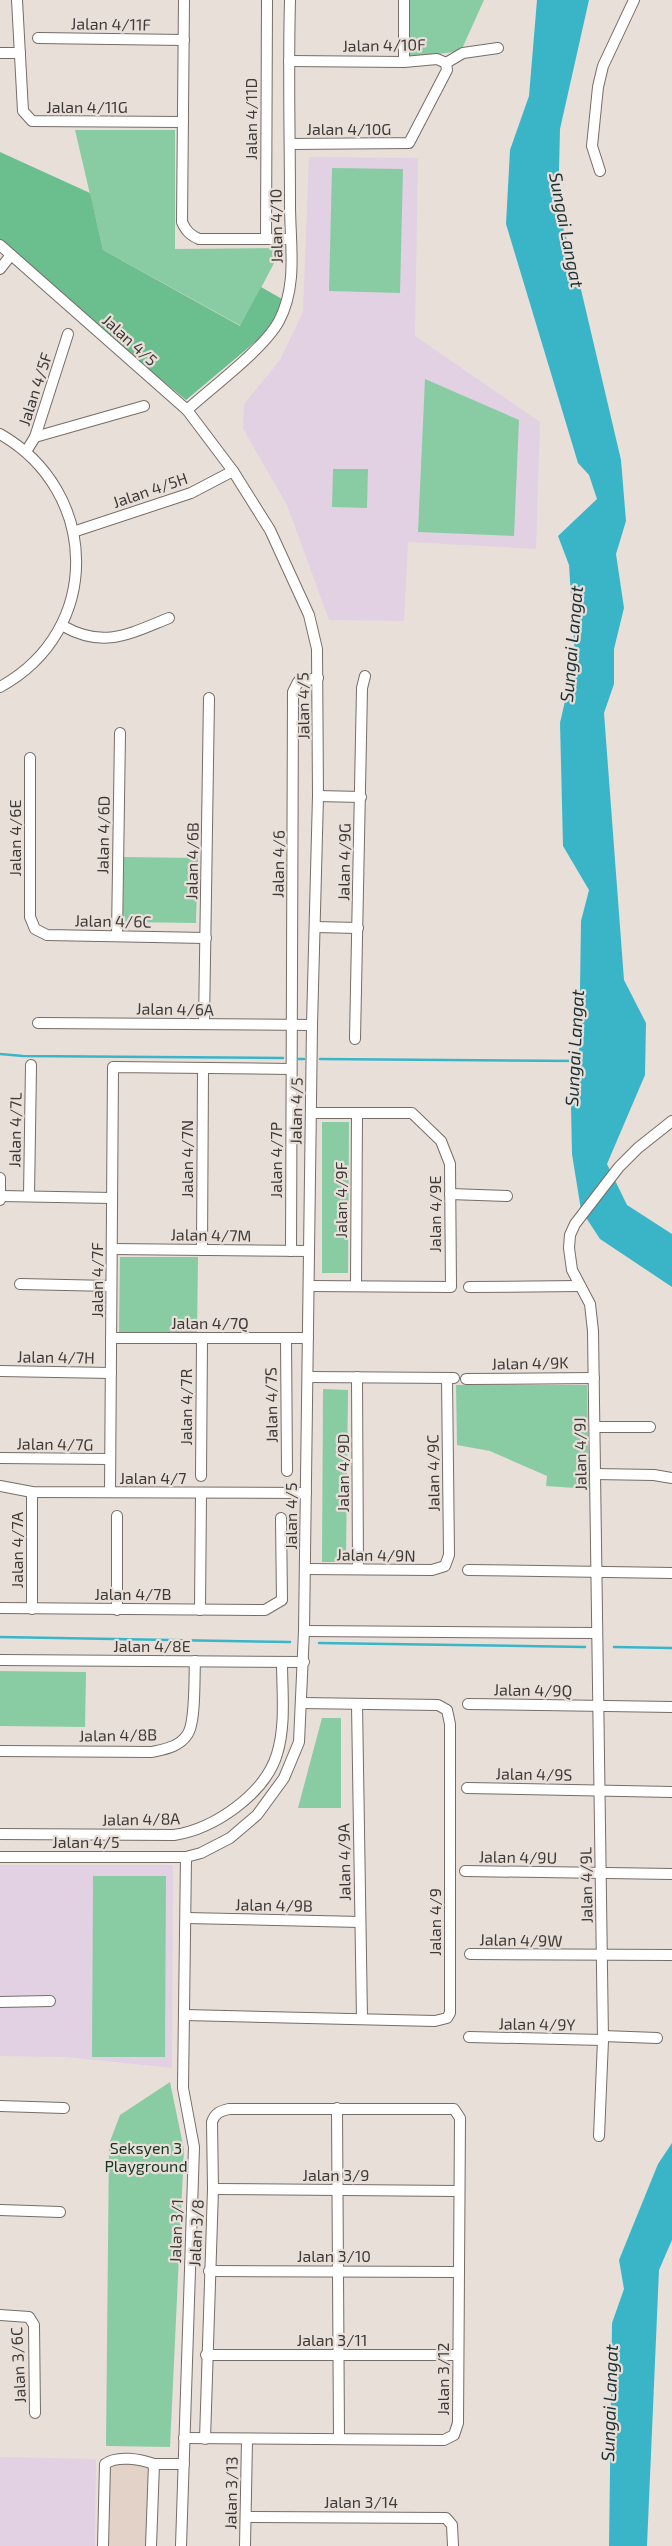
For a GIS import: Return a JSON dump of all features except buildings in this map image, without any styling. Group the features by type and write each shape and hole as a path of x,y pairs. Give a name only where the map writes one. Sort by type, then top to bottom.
{"street":[{"name":"Jalan 4/11G","path":"17,0 23,111 32,121 183,122"},
{"path":"184,0 182,222 187,233 199,239 290,239"},
{"name":"Jalan 4/11D","path":"266,238 267,0"},
{"name":"Jalan 4/10","path":"187,410 265,340 278,322 290,290 292,269 290,239 290,0"},
{"path":"404,0 404,62"},
{"path":"600,170 592,146 598,87 603,66 634,0"},
{"name":"Jalan 4/11F","path":"38,38 184,40"},
{"path":"446,63 463,53 498,48"},
{"path":"0,53 20,54"},
{"name":"Jalan 4/10F","path":"289,61 404,62 437,59 446,63 447,70 427,104 410,142 407,144"},
{"name":"Jalan 4/10G","path":"290,144 407,144"},
{"name":"Jalan 4/5","path":"0,245 187,410 233,471 270,530 305,606 317,649 318,678 318,796 312,1025 306,1569 304,1662 299,1742 293,1759 269,1801 258,1815 230,1838 201,1853 186,1857 0,1858"},
{"path":"0,269 11,255"},
{"name":"Jalan 4/5F","path":"26,450 35,437 68,334"},
{"path":"35,437 144,406"},
{"path":"0,434 26,450 62,498 73,532 76,565 72,600 63,626 37,660 0,688"},
{"name":"Jalan 4/5H","path":"73,532 191,493 233,471"},
{"path":"63,626 81,636 106,639 130,634 169,618"},
{"name":"Jalan 4/9G","path":"355,1039 362,688 365,676"},
{"name":"Jalan 4/6","path":"291,1069 293,692 298,682 318,678"},
{"name":"Jalan 4/6B","path":"204,1024 210,698"},
{"name":"Jalan 4/6D","path":"117,936 120,733"},
{"name":"Jalan 4/6E","path":"30,758 30,917"},
{"path":"318,796 360,797"},
{"name":"Jalan 4/6C","path":"30,917 35,929 47,935 206,938"},
{"path":"315,927 358,928"},
{"name":"Jalan 4/6A","path":"38,1024 312,1025"},
{"name":"Jalan 4/7L","path":"29,1196 31,1065"},
{"name":"Jalan 4/7F","path":"110,1492 113,1067 203,1068"},
{"path":"203,1068 291,1069"},
{"name":"Jalan 4/7N","path":"202,1250 203,1068"},
{"name":"Jalan 4/7P","path":"291,1069 291,1251"},
{"name":"Jalan 4/9E","path":"309,1286 451,1287 450,1164 441,1142 412,1113 311,1113"},
{"name":"Jalan 4/9F","path":"356,1286 357,1113"},
{"name":"Jalan 4/9J","path":"597,1628 592,1310 572,1270 569,1248 570,1235 575,1224 619,1167 638,1148 672,1121"},
{"path":"0,1178 0,1200"},
{"path":"450,1194 507,1196"},
{"path":"1,1196 112,1198"},
{"name":"Jalan 4/7M","path":"112,1249 310,1251"},
{"path":"20,1284 112,1286"},
{"path":"469,1287 580,1286"},
{"name":"Jalan 4/7Q","path":"111,1338 308,1338"},
{"name":"Jalan 4/7R","path":"201,1476 202,1338"},
{"name":"Jalan 4/7S","path":"286,1338 287,1471"},
{"name":"Jalan 4/7H","path":"0,1371 111,1373"},
{"name":"Jalan 4/9C","path":"309,1377 450,1378 449,1555 444,1566"},
{"name":"Jalan 4/9D","path":"357,1378 358,1569"},
{"name":"Jalan 4/9K","path":"466,1379 594,1378"},
{"path":"594,1428 650,1427"},
{"name":"Jalan 4/7G","path":"0,1458 110,1459"},
{"path":"595,1474 654,1475 672,1478"},
{"name":"Jalan 4/7","path":"0,1486 32,1492 306,1493"},
{"name":"Jalan 4/7A","path":"32,1492 32,1609"},
{"path":"200,1610 201,1493"},
{"path":"117,1516 117,1610"},
{"name":"Jalan 4/7B","path":"0,1608 265,1610 282,1600 281,1518"},
{"name":"Jalan 4/9N","path":"306,1569 432,1570 444,1566"},
{"path":"468,1570 672,1573"},
{"path":"304,1631 597,1628"},
{"name":"Jalan 4/9L","path":"597,1628 603,2038 599,2136"},
{"name":"Jalan 4/8E","path":"0,1660 304,1662"},
{"name":"Jalan 4/8B","path":"0,1750 152,1752 174,1747 188,1735 192,1721 195,1661"},
{"name":"Jalan 4/8A","path":"0,1834 174,1835 191,1833 218,1820 239,1806 254,1792 277,1754 283,1718 282,1662"},
{"name":"Jalan 4/9","path":"185,2014 435,2021 446,2018 450,2013 450,1724 447,1710 438,1705 302,1702"},
{"name":"Jalan 4/9A","path":"357,1704 362,2019"},
{"name":"Jalan 4/9Q","path":"468,1704 672,1707"},
{"name":"Jalan 4/9S","path":"467,1788 672,1792"},
{"name":"Jalan 3/1","path":"181,2546 194,2146 183,2088 186,1857"},
{"name":"Jalan 4/9U","path":"465,1871 672,1874"},
{"name":"Jalan 4/9B","path":"186,1918 360,1922"},
{"name":"Jalan 4/9W","path":"470,1954 672,1955"},
{"path":"0,2002 50,2001"},
{"name":"Jalan 4/9Y","path":"469,2037 657,2038"},
{"path":"0,2106 64,2108"},
{"name":"Jalan 3/12","path":"184,2438 247,2440 444,2440 454,2435 458,2423 458,2191 460,2118 458,2112 449,2107"},
{"name":"Jalan 3/8","path":"205,2439 206,2355 213,2189 212,2122 215,2115 220,2111 449,2107"},
{"path":"337,2108 339,2439"},
{"name":"Jalan 3/9","path":"213,2189 458,2191"},
{"path":"0,2210 60,2212"},
{"name":"Jalan 3/10","path":"209,2271 458,2272"},
{"name":"Jalan 3/6C","path":"0,2315 29,2317 34,2325 35,2413"},
{"name":"Jalan 3/11","path":"206,2355 458,2355"},
{"name":"Jalan 3/13","path":"245,2546 247,2440"},
{"path":"103,2546 105,2464 113,2460 139,2460 154,2464 184,2464"},
{"path":"151,2546 154,2464"},
{"name":"Jalan 3/14","path":"246,2517 446,2518 452,2525 453,2546"}],"shaded area":[{"path":"309,157 418,158 415,336 540,422 536,549 408,542 404,621 329,620 287,505 243,429 244,404 280,360 303,312"},
{"path":"0,1865 173,1865 172,2068 66,2057 0,2056"},
{"path":"0,2457 96,2459 95,2546 0,2546"},
{"path":"114,2462 141,2463 150,2467 148,2546 106,2546 108,2467"}],"green space":[{"path":"410,0 484,0 461,51 409,58"},
{"path":"75,130 175,130 175,249 282,248 241,326 103,250"},
{"path":"0,152 90,193 103,250 240,326 261,287 282,299 275,320 261,337 186,400 0,247"},
{"path":"332,168 403,169 400,293 329,291"},
{"path":"425,379 519,420 514,536 418,532"},
{"path":"333,469 368,469 367,508 332,507"},
{"path":"124,857 198,858 196,923 123,922"},
{"path":"322,1122 349,1122 348,1273 322,1273"},
{"path":"120,1257 198,1257 197,1334 119,1333"},
{"path":"456,1385 587,1385 589,1489 546,1486 547,1476 490,1451 457,1445"},
{"path":"323,1389 348,1390 346,1562 322,1562"},
{"path":"0,1671 86,1672 85,1727 0,1726"},
{"path":"322,1718 341,1718 341,1808 298,1808"},
{"path":"93,1876 166,1876 165,2057 92,2057"},
{"name":"Seksyen 3 Playground","path":"170,2082 184,2150 170,2447 106,2446 109,2144 120,2115"}],"water":[{"path":"537,0 589,0 560,129 558,210 579,281 621,460 626,521 616,554 624,608 614,649 614,684 604,713 624,980 646,1023 645,1075 607,1164 627,1205 672,1234 672,1287 600,1239 581,1210 572,1154 571,1106 579,1057 581,921 589,890 563,846 560,723 575,657 569,565 558,536 597,499 589,475 578,463 506,224 510,150 529,96"},
{"path":"672,2143 672,2240 659,2270 647,2546 609,2546 612,2323 624,2289 619,2260 658,2164"}],"waterway":[{"path":"0,1054 23,1056 283,1058"},
{"path":"299,1059 304,1059"},
{"name":"Sungai Langat","path":"320,1059 581,1061"},
{"path":"0,1637 290,1642"},
{"path":"319,1643 585,1647"},
{"path":"614,1647 672,1648"}]}
